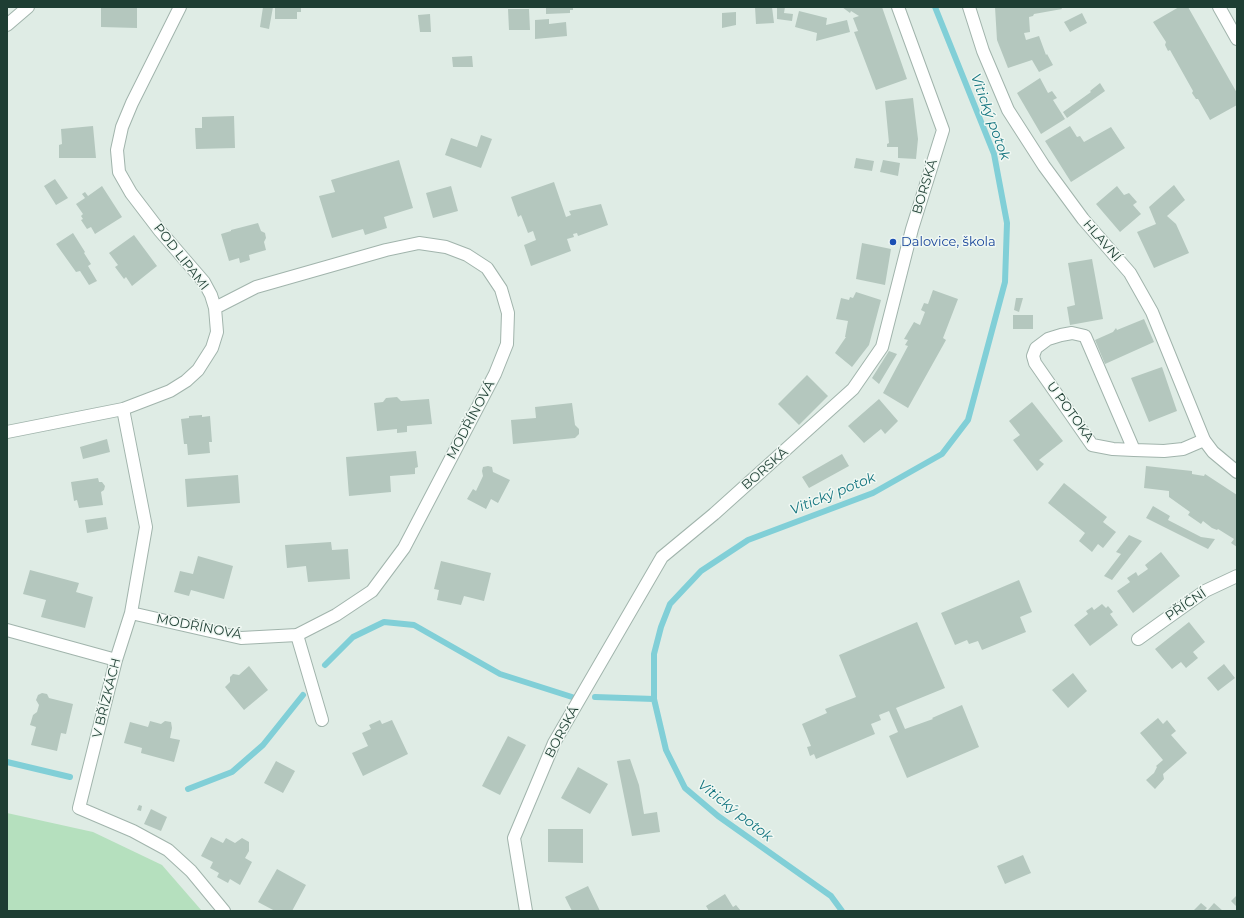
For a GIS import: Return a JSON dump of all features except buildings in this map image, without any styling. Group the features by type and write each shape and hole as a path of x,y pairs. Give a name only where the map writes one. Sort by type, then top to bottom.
{"street":[{"path":"7,26 28,7"},
{"name":"POD LIPAMI","path":"7,432 123,409 170,391 186,381 198,370 212,348 217,332 215,308 204,282 160,231 131,193 119,172 117,150 122,127 148,69 180,7"},
{"name":"BORSKÁ","path":"526,911 514,838 554,743 662,558 726,504 853,389 882,347 912,230 943,130 898,7"},
{"name":"HLAVNÍ","path":"969,7 983,51 1008,110 1044,166 1078,213 1130,273 1152,312 1204,440 1213,452 1237,472"},
{"path":"1219,7 1237,39"},
{"name":"MODŘÍNOVÁ","path":"131,613 241,638 297,635 336,615 372,590 404,548 495,374 507,344 508,313 501,289 487,268 467,255 446,246 419,244 386,250 256,287 215,308"},
{"name":"U POTOKA","path":"1134,450 1085,336 1072,333 1048,339 1036,348 1033,356 1035,363 1092,445 1134,450 1164,452 1183,449 1204,440"},
{"name":"V BŘÍZKÁCH","path":"123,409 146,527 131,613 116,660 79,808 133,831 168,850 191,871 224,911"},
{"name":"PŘÍČNÍ","path":"1138,639 1205,591 1237,576"},
{"path":"7,630 116,660"},
{"path":"297,635 322,720"}],"green space":[{"path":"7,813 93,832 162,865 202,911 7,911"}],"waterway":[{"name":"Vitický potok","path":"842,911 831,896 718,816 685,788 666,750 654,699 654,654 661,627 670,604 701,571 748,540 873,493 942,454 968,420 1005,282 1007,223 994,154 935,7"},
{"path":"325,665 353,637 384,622 414,625 500,674 572,697"},
{"path":"188,789 232,772 263,745 303,695"},
{"path":"595,697 654,699"},
{"path":"7,762 70,777"}],"place":[{"name":"Dalovice, škola","path":"893,242"}]}
